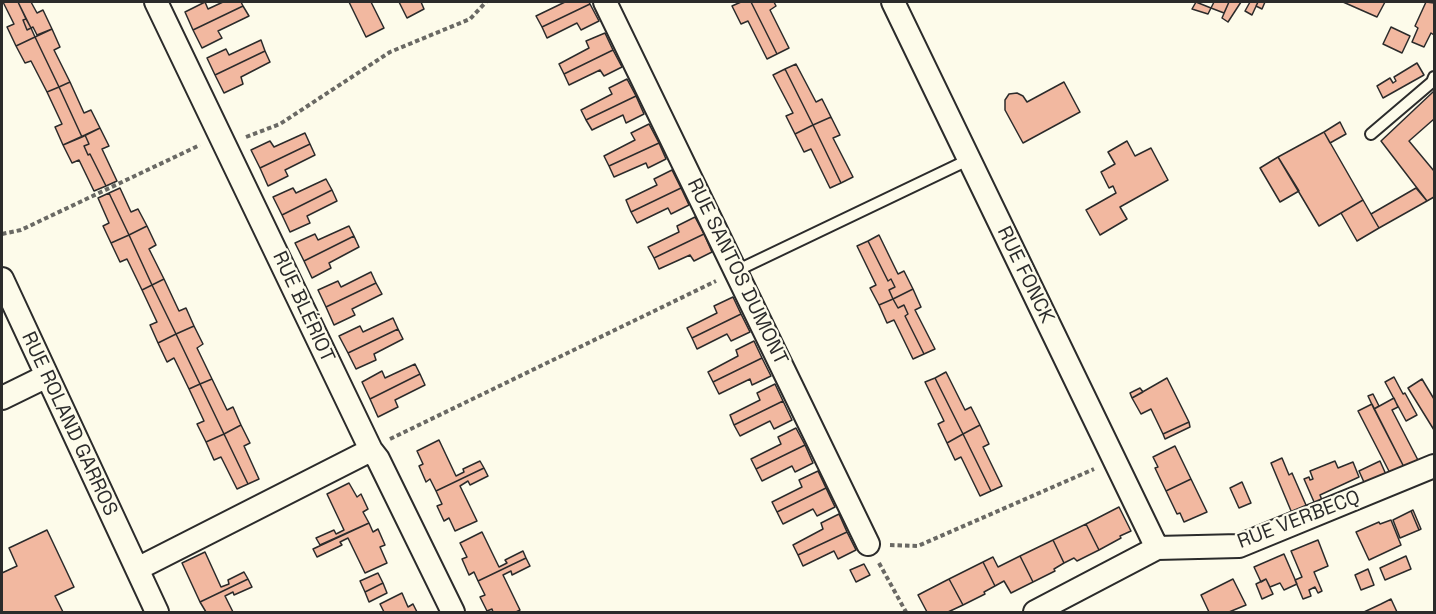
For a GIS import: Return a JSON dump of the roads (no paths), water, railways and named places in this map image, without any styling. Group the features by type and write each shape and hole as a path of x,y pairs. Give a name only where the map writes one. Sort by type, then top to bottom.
{"street":[{"name":"RUE BLÉRIOT","path":"156,2 372,450 453,612"},
{"name":"RUE SANTOS DUMONT","path":"605,2 868,544"},
{"name":"RUE FONCK","path":"893,2 1157,548"},
{"name":"RUE ROLAND GARROS","path":"2,279 157,612"},
{"path":"2,398 47,376"},
{"path":"137,569 372,450"},
{"name":"RUE VERBECQ","path":"1157,548 1239,546 1434,466"},
{"path":"1035,612 1157,548"}],"lane":[{"path":"1371,134 1432,82 1434,77"},
{"path":"736,271 968,160"}]}
